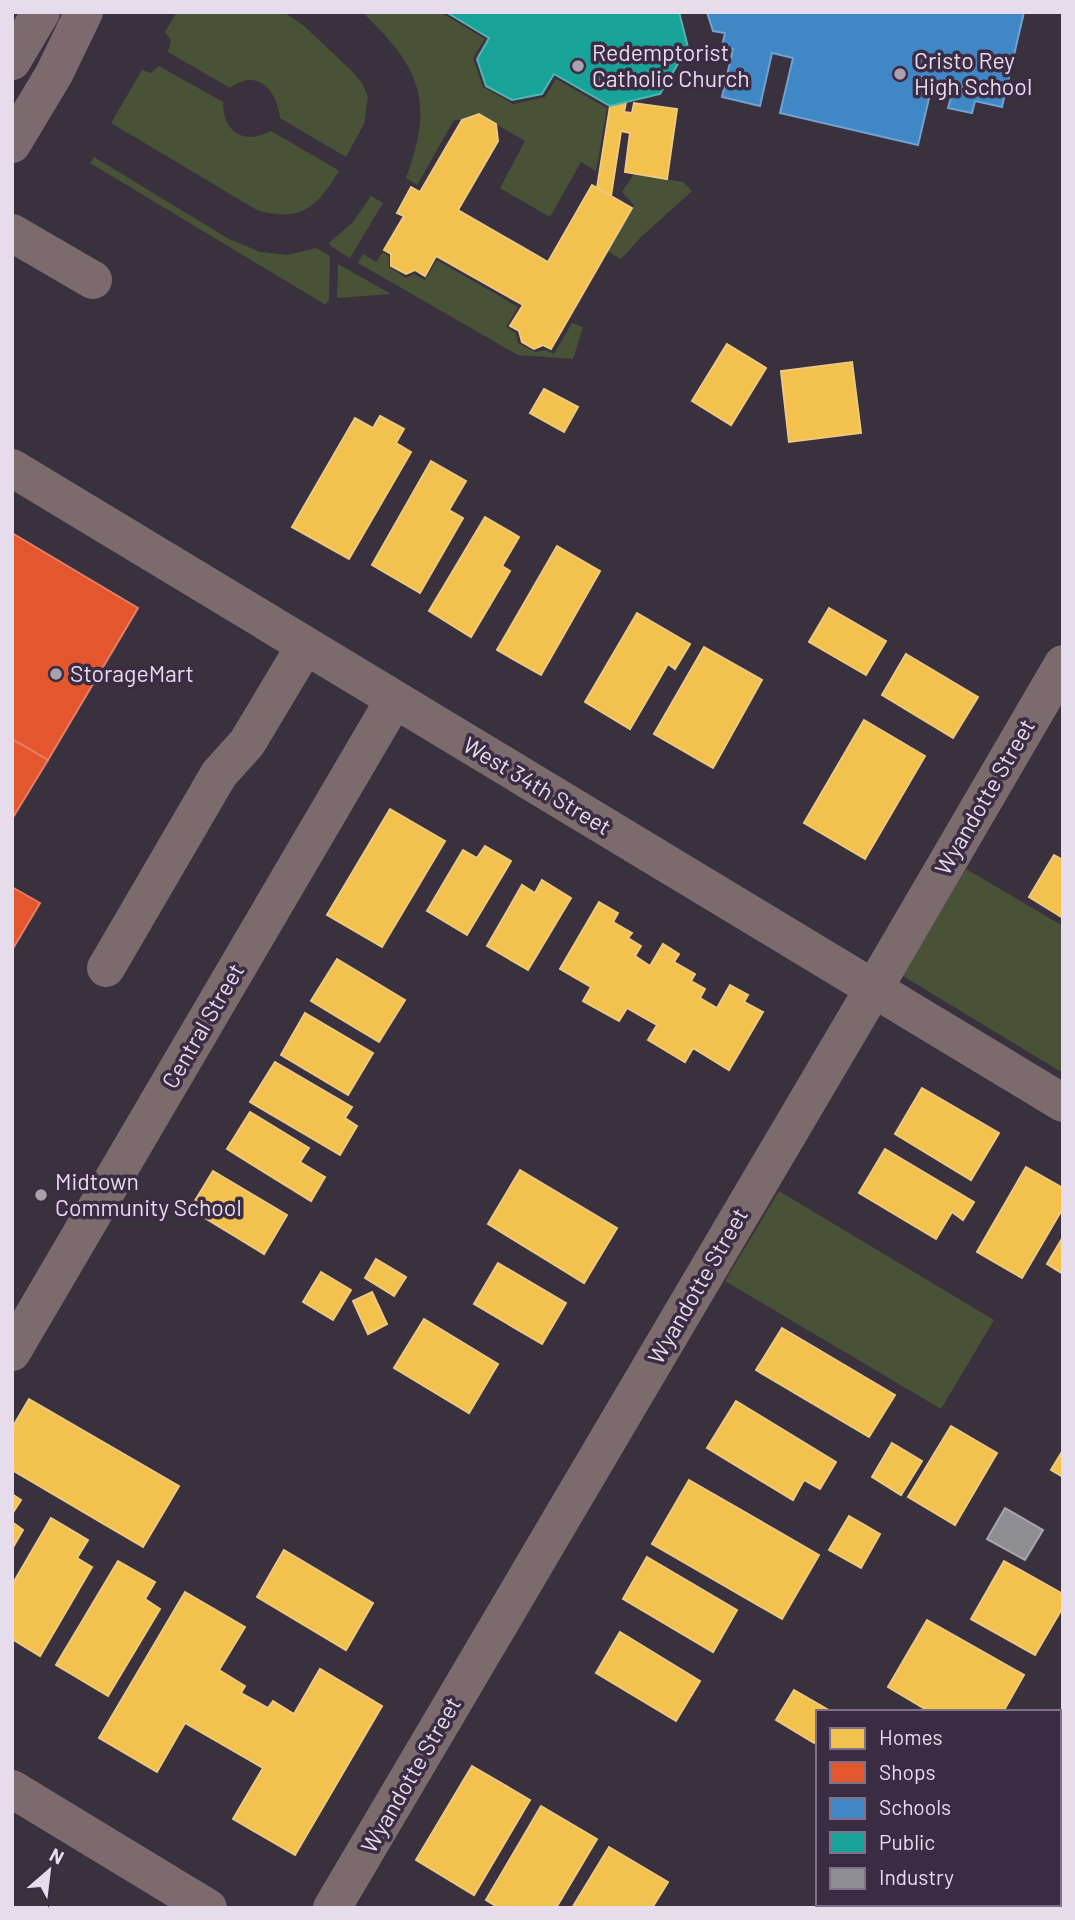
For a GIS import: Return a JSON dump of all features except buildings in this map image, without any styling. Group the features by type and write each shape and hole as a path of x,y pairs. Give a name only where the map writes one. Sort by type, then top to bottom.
{"main road":[{"path":"12,61 41,12"},
{"path":"12,144 77,30 84,12"},
{"path":"12,1789 208,1908"}],"street":[{"path":"12,233 93,280"},
{"name":"West 34th Street","path":"12,468 1063,1103"},
{"path":"106,968 219,774 247,743 305,646"},
{"name":"Wyandotte Street","path":"332,1908 1063,664"},
{"name":"Central Street","path":"12,1352 394,700"}],"green space":[{"path":"177,12 284,12 304,26 352,71 362,83 368,97 364,124 346,157 280,118 275,99 264,85 249,80 230,88 168,52 171,40 165,32"},
{"path":"362,12 440,12 485,39 473,58 483,87 513,104 545,97 556,79 607,108 596,171 581,162 550,217 500,188 525,141 479,114 454,120 417,185 406,178 420,127 417,87 397,50"},
{"path":"159,66 223,102 227,122 237,133 252,137 271,131 339,171 323,194 306,209 285,214 257,210 111,123 142,70 151,73"},
{"path":"94,157 229,239 260,252 287,255 316,248 330,256 329,299 326,305 90,163"},
{"path":"634,174 683,182 692,191 621,259 607,251 634,205 622,192"},
{"path":"371,196 383,203 350,258 329,243 353,222"},
{"path":"383,252 389,256 389,267 406,278 414,274 425,280 437,260 518,307 506,327 516,333 518,343 535,352 546,350 554,354 572,323 583,327 573,359 518,355 358,263 363,254 376,262"},
{"path":"338,264 391,294 337,298"},
{"path":"966,869 1063,926 1063,1073 903,976"},
{"path":"779,1191 994,1320 941,1409 725,1281"}],"place":[{"name":"Redemptorist Catholic Church","path":"578,66"},
{"name":"Cristo Rey High School","path":"900,74"},
{"name":"StorageMart","path":"56,674"},
{"name":"Midtown Community School","path":"41,1195"}]}
